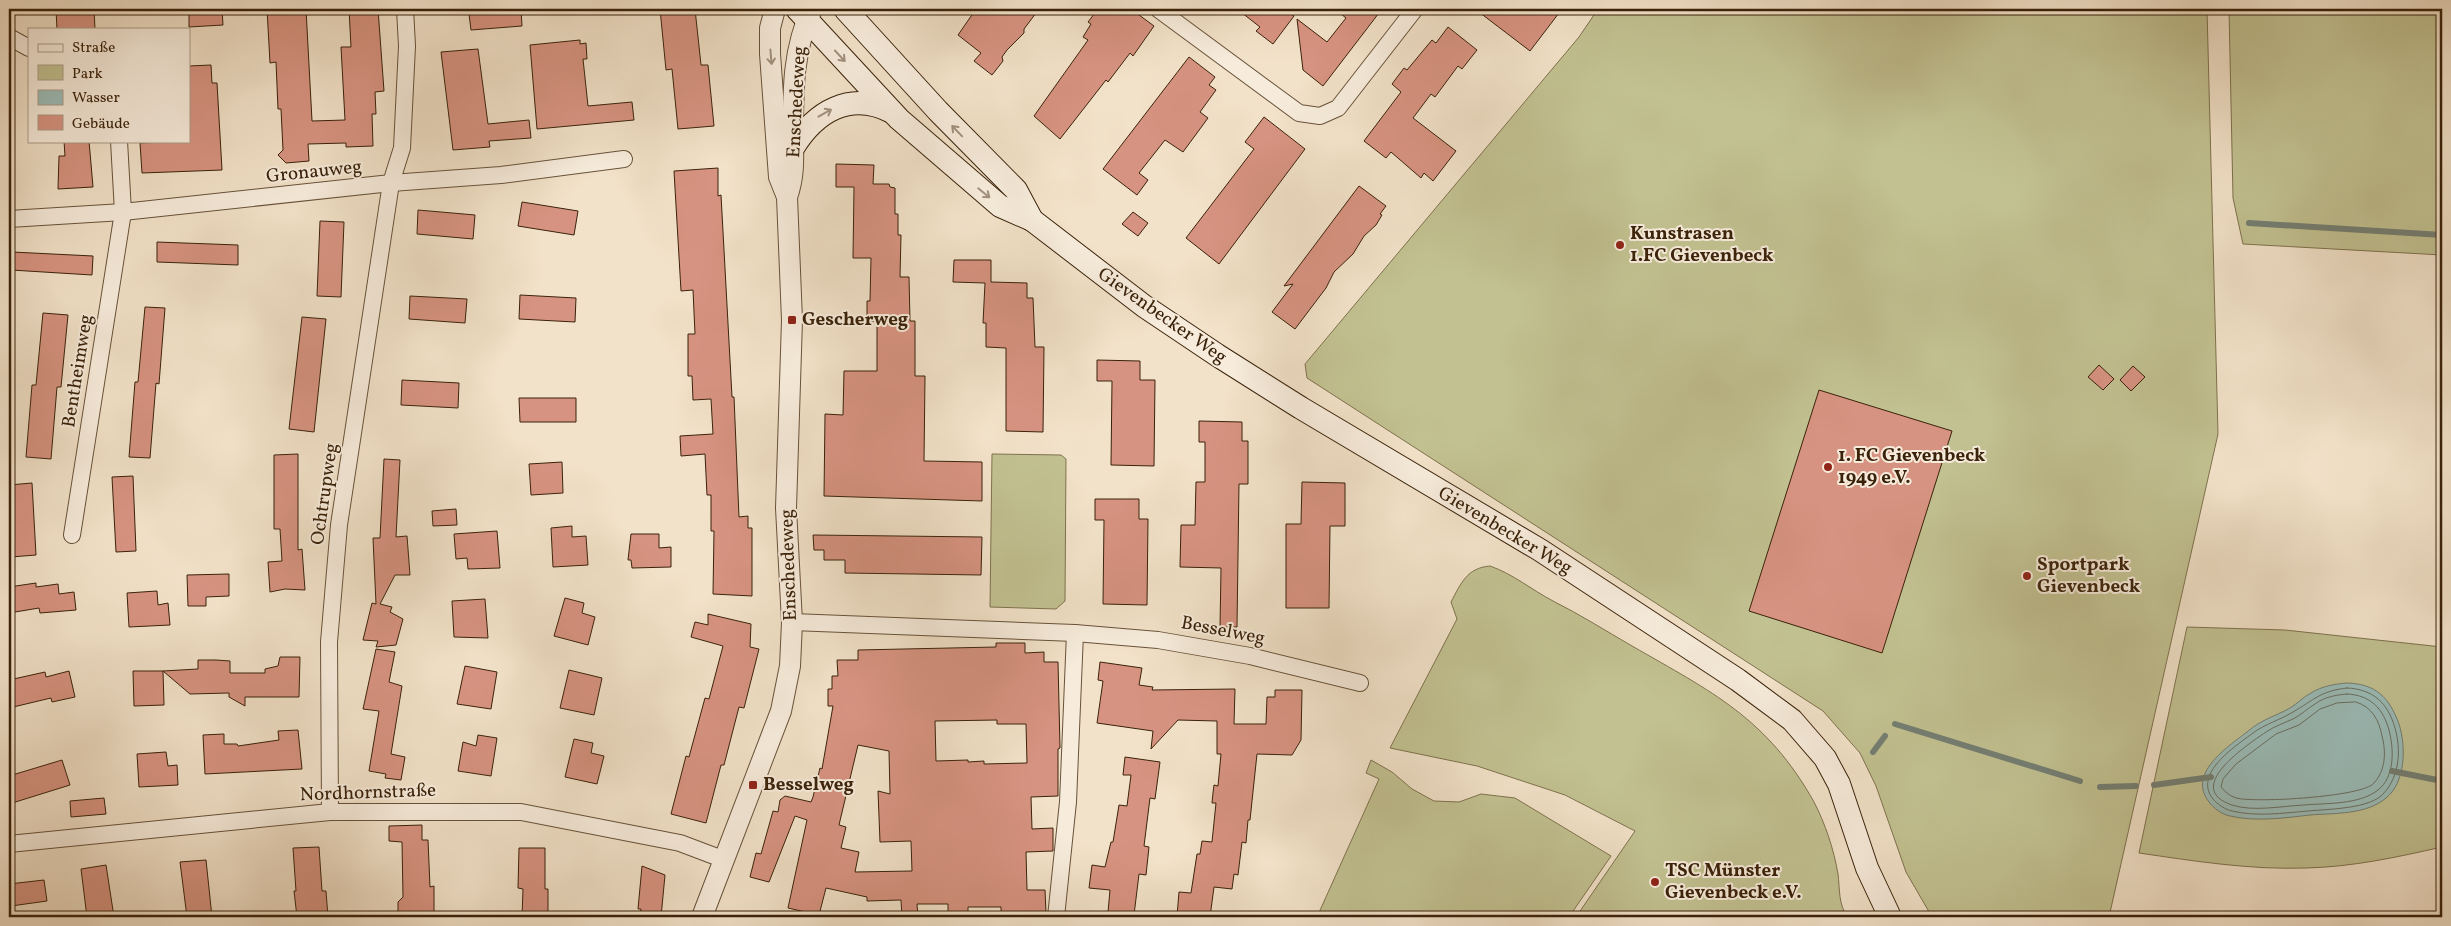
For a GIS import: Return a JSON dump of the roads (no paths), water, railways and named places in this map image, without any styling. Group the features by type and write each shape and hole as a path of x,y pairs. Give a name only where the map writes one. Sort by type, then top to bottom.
{"main road":[{"name":"Gievenbecker Weg","path":"845,9 938,111 1016,190 1032,220"},
{"name":"Gievenbecker Weg","path":"805,12 895,114 1000,206 1032,220 1122,290 1217,355 1301,408 1540,550 1738,680 1792,720 1825,758 1839,784 1866,868 1890,917"},
{"path":"793,148 813,120 839,106 864,104 895,114"}],"street":[{"name":"Ochtrupweg","path":"330,812 329,642 339,525 391,183 402,148 408,46 405,9"},
{"name":"Enschedeweg","path":"775,9 770,28 770,54 778,176 787,197"},
{"path":"1158,9 1299,113 1320,116 1338,108 1415,9"},
{"name":"Enschedeweg","path":"702,917 780,711 790,666 792,622 786,508 792,320 787,197 794,176 796,54 805,12"},
{"path":"9,37 28,47"},
{"name":"Bentheimweg","path":"72,535 123,212 119,142"},
{"name":"Gronauweg","path":"9,219 123,212 391,183 502,175 624,159"},
{"name":"Besselweg","path":"792,622 1075,633 1158,640 1250,656 1360,683"},
{"path":"1056,917 1068,802 1075,633"},
{"name":"Nordhornstraße","path":"9,844 330,812 521,812 680,843 724,860"}],"water":[{"path":"2347,683 2374,689 2391,706 2399,724 2403,743 2403,763 2397,783 2393,791 2386,798 2369,808 2350,812 2270,819 2250,819 2227,815 2218,811 2209,802 2203,792 2206,772 2212,762 2229,746 2258,724 2290,708 2305,696 2329,686"}],"waterway":[{"path":"2249,223 2442,235"},
{"path":"1895,724 2080,781"},
{"path":"1873,752 1885,736"},
{"path":"2392,771 2442,781"},
{"path":"2154,785 2211,777"},
{"path":"2100,787 2136,786"}],"place":[{"name":"Kunstrasen 1.FC Gievenbeck","path":"1620,245"},
{"name":"Gescherweg","path":"792,320"},
{"name":"1. FC Gievenbeck 1949 e.V.","path":"1828,467"},
{"name":"Sportpark Gievenbeck","path":"2027,576"},
{"name":"Besselweg","path":"753,785"},
{"name":"TSC Münster Gievenbeck e.V.","path":"1655,882"}]}
